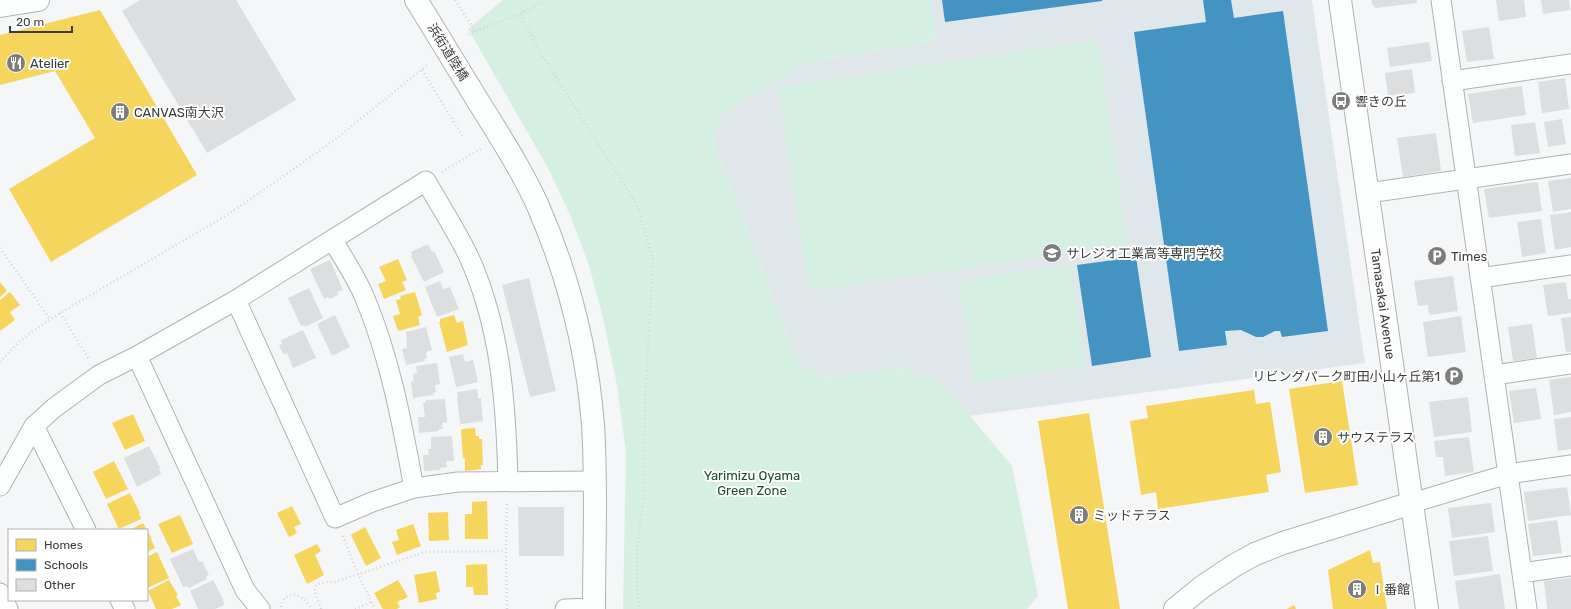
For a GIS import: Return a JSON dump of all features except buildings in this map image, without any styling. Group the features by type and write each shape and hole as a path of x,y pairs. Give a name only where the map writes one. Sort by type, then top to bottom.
{"street":[{"path":"0,6 38,0"},
{"name":"Tamasakai Avenue","path":"1340,0 1427,609"},
{"path":"1441,0 1527,609"},
{"name":"浜街道陸橋","path":"421,8 500,136 538,206 564,279 580,333 586,365 593,425 594,609"},
{"path":"1452,81 1571,64"},
{"path":"1368,193 1571,164"},
{"path":"0,486 34,426 54,408 99,375 137,356 236,300 426,181 468,256 493,327 500,360 507,434 508,481"},
{"path":"333,240 364,294 377,327 388,363 414,488"},
{"path":"1480,278 1571,264"},
{"path":"236,300 335,518 372,502 414,488 458,482 594,481"},
{"path":"137,356 245,590 260,609"},
{"path":"1494,375 1571,364"},
{"path":"34,426 86,529"},
{"path":"1175,609 1202,587 1235,565 1255,554 1283,543 1508,474 1571,465"},
{"path":"1522,573 1571,566"},
{"path":"0,593 8,609"},
{"path":"565,609 594,609"}],"path":[{"path":"455,0 475,31"},
{"path":"469,35 475,31 520,14 546,0"},
{"path":"520,14 542,55 638,207 653,260 646,394 644,497 637,550 637,588 639,609"},
{"path":"0,362 21,340 50,319 227,215 337,138 427,65"},
{"path":"422,70 463,137"},
{"path":"426,181 484,147"},
{"path":"0,248 50,319"},
{"path":"60,313 99,375"},
{"path":"507,609 506,550 508,481"},
{"path":"335,518 358,574 375,609"},
{"path":"321,609 314,590 316,584 320,582 335,582 424,552 506,550"},
{"path":"281,609 282,601 286,596 294,594 303,598 312,609"},
{"path":"355,609 371,602"}],"shaded area":[{"name":"サレジオ工業高等専門学校","path":"931,0 1312,0 1365,363 969,416 956,399 905,368 824,377 799,365 713,143 721,115 802,63 935,41"}],"green space":[{"name":"Yarimizu Oyama Green Zone","path":"503,0 931,0 935,41 802,63 721,115 713,143 799,365 824,377 905,368 936,379 956,399 1012,466 1038,596 1027,609 623,609 626,453 617,385 603,318 589,265 570,215 548,168 468,29"},
{"path":"1097,40 1128,244 809,291 778,87"},
{"path":"1070,265 1085,366 974,382 959,281"}],"place":[{"name":"Atelier","path":"16,63"},
{"name":"響きの丘","path":"1341,101"},
{"name":"CANVAS南大沢","path":"120,112"},
{"name":"サレジオ工業高等専門学校","path":"1052,253"},
{"name":"Times","path":"1437,256"},
{"name":"リビングパーク町田小山ヶ丘第1","path":"1454,376"},
{"name":"サウステラス","path":"1323,437"},
{"name":"ミッドテラス","path":"1079,515"},
{"name":"Ⅰ番館","path":"1357,589"}]}
